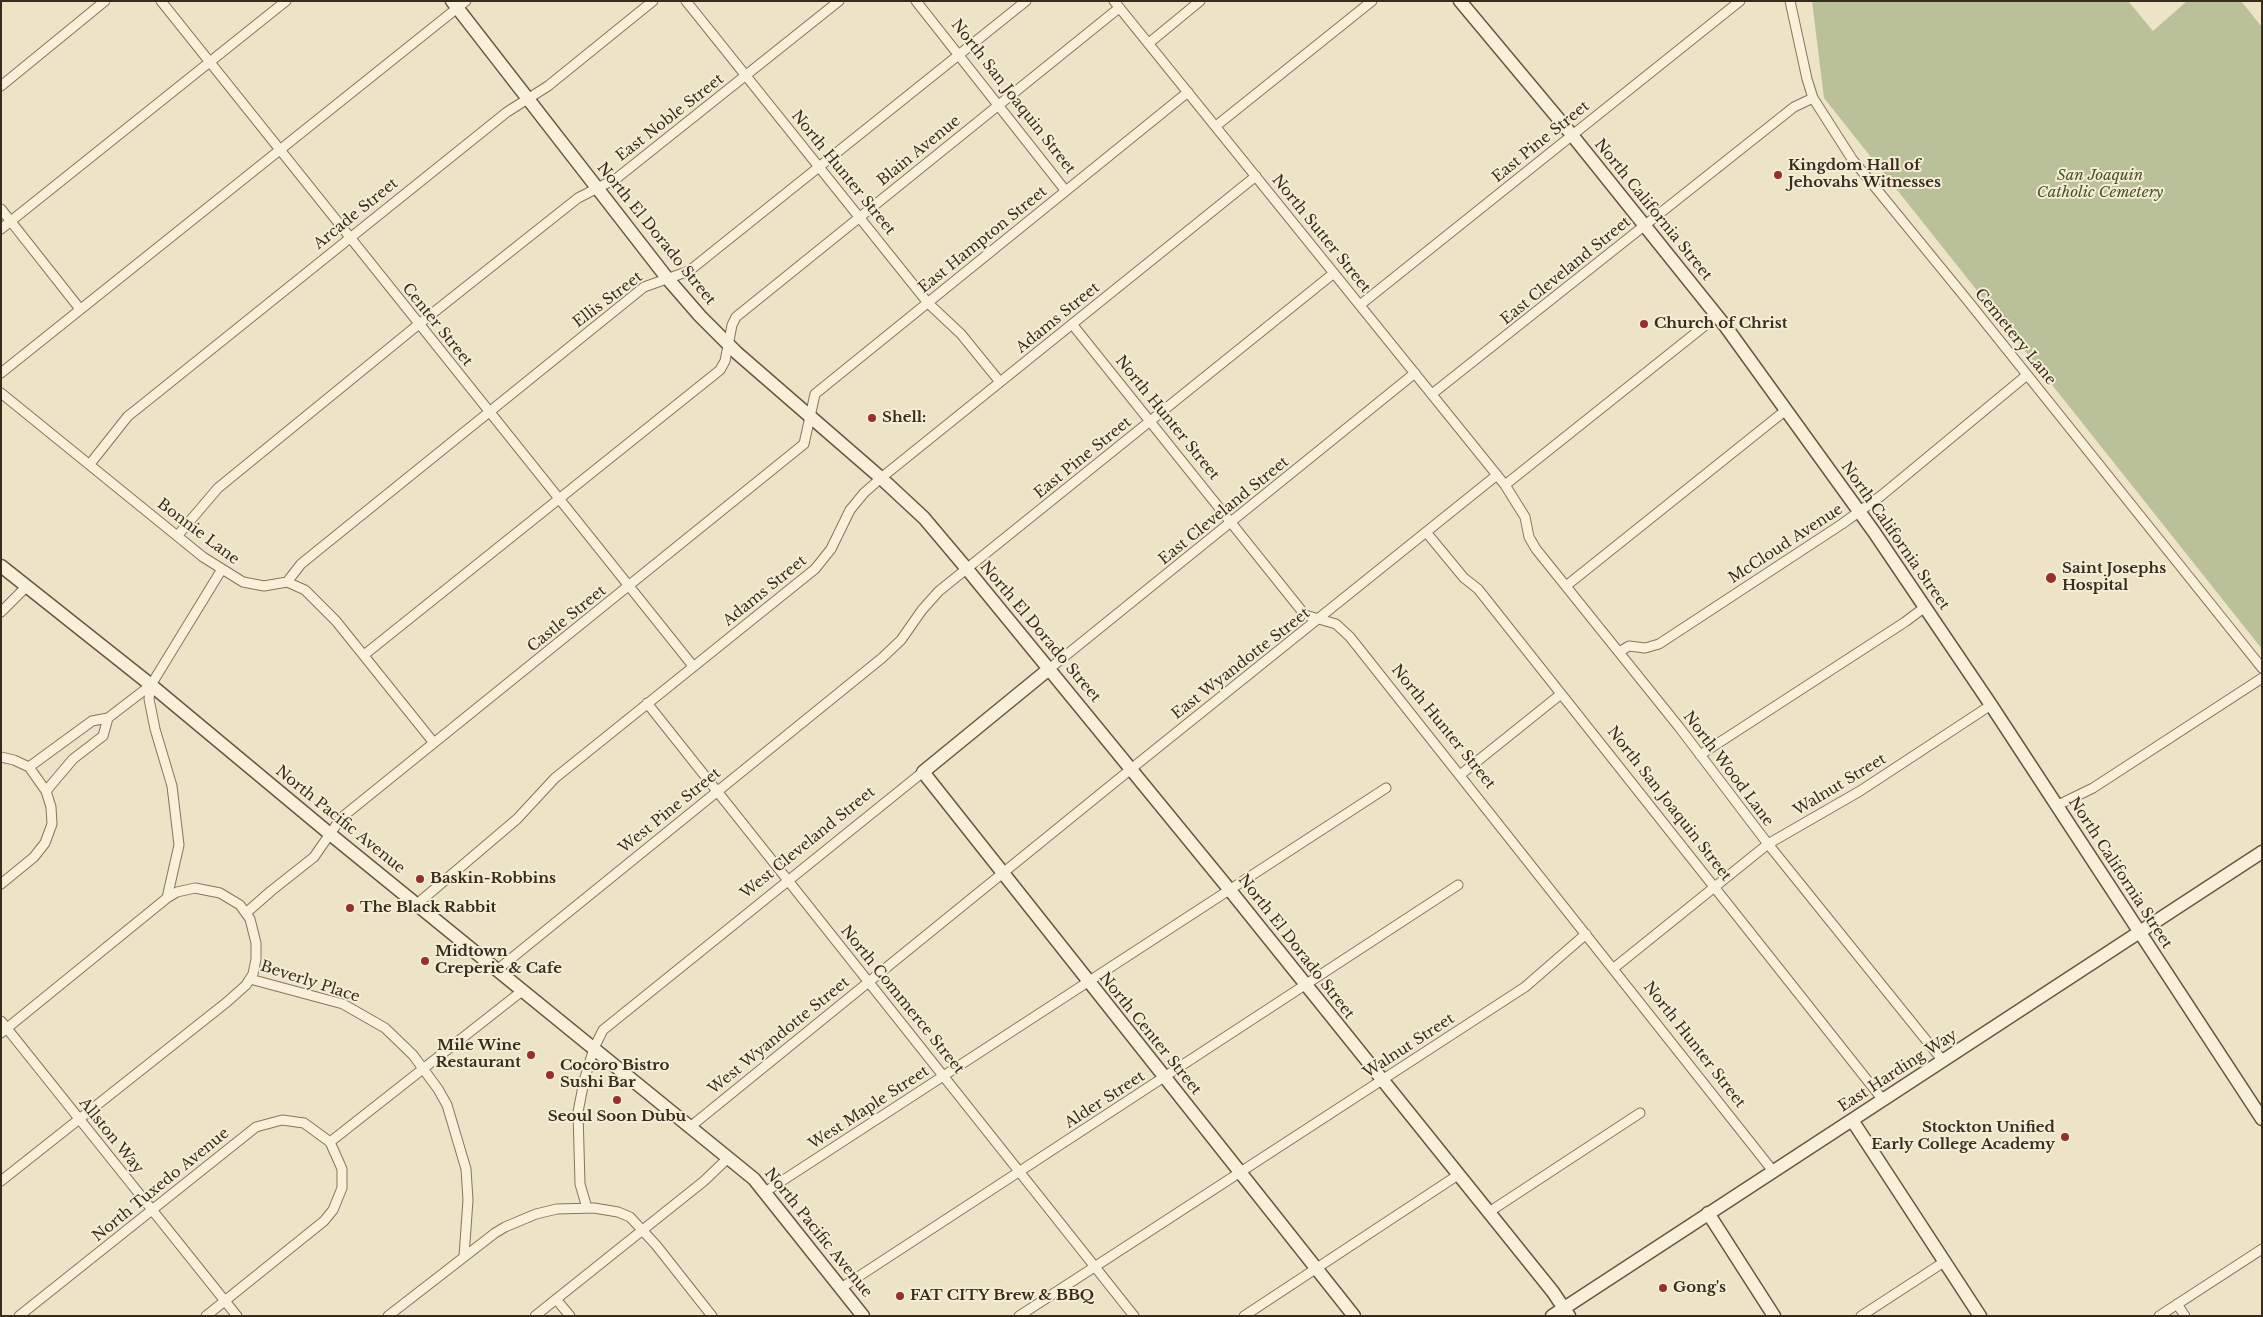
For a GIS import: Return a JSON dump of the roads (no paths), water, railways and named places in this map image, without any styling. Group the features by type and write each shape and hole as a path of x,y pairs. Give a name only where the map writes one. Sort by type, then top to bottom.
{"street":[{"path":"1,86 106,1"},
{"name":"Center Street","path":"161,1 693,666"},
{"path":"1,229 286,1"},
{"name":"Arcade Street","path":"90,464 128,416 506,112 548,86 653,1"},
{"name":"North Hunter Street","path":"686,1 928,303 961,334 1000,382"},
{"name":"East Noble Street","path":"178,536 218,488 419,324 578,198 617,178 839,1"},
{"name":"North San Joaquin Street","path":"916,1 1065,190"},
{"name":"Ellis Street","path":"287,582 301,564 644,287 688,271 1026,1"},
{"path":"1149,43 1200,1"},
{"path":"1216,126 1372,1"},
{"name":"North California Street","path":"1460,1 1572,135 1717,316 1786,410 1859,512 1991,705 2262,1119"},
{"name":"East Pine Street","path":"1360,305 1740,1"},
{"name":"Cemetery Lane","path":"1790,1 1813,98 1852,159 2262,668"},
{"path":"1,373 459,4"},
{"name":"North El Dorado Street","path":"459,4 527,99 666,278 729,345 810,418 882,478 924,518 1229,889 1304,985 1489,1212 1566,1312"},
{"name":"North Sutter Street","path":"1116,5 1149,43 1505,485"},
{"name":"Blain Avenue","path":"364,655 720,370 725,362 732,325 736,317 997,106 1116,5"},
{"name":"East Hampton Street","path":"810,418 815,394 1188,92"},
{"name":"East Cleveland Street","path":"1432,394 1794,107 1813,98"},
{"name":"Adams Street","path":"417,904 517,819 555,778 815,569 831,549 850,510 882,478 1256,176"},
{"path":"1,209 80,309"},
{"name":"East Pine Street","path":"861,675 901,640 922,610 940,591 1334,273"},
{"path":"1505,485 1717,316"},
{"name":"North Hunter Street","path":"1072,324 1305,615 1338,626 1350,637 1773,1171"},
{"name":"East Cleveland Street","path":"1049,668 1231,524 1415,373"},
{"name":"McCloud Avenue","path":"1619,652 1629,646 1645,648 1658,644 1859,512 2027,375"},
{"name":"Bonnie Lane","path":"1,393 204,557 222,569 243,582 264,586 287,582"},
{"path":"1566,586 1786,410"},
{"name":"Castle Street","path":"246,913 314,857 340,818 804,444 810,418"},
{"name":"East Wyandotte Street","path":"1003,874 1497,475"},
{"name":"North Wood Lane","path":"1505,485 1525,518 1530,537 1536,549 1619,652 1768,844 1943,1061"},
{"name":"North San Joaquin Street","path":"1426,532 1464,578 1478,589 1883,1100"},
{"name":"North Pacific Avenue","path":"1,566 151,686 754,1179 863,1316"},
{"path":"29,767 92,722 108,718 151,686 222,569"},
{"path":"287,582 305,590 317,601 364,655 434,744"},
{"path":"1,612 27,586"},
{"path":"1700,755 1905,622 1925,607"},
{"name":"West Cleveland Street","path":"587,1208 580,1184 578,1112 584,1081 594,1048 603,1030 1049,668"},
{"name":"West Pine Street","path":"497,970 861,675"},
{"path":"2056,806 2093,788 2262,678"},
{"path":"151,686 149,699 155,729 172,786 179,845 167,898"},
{"path":"1460,775 1561,694"},
{"name":"North Commerce Street","path":"647,703 1097,1266 1134,1316"},
{"name":"Walnut Street","path":"1614,968 1768,844 1860,791 1991,705"},
{"path":"46,791 73,760 103,736 108,718"},
{"path":"1,757 14,760 29,767 46,791 52,820 45,843 34,857 1,884"},
{"name":"North Center Street","path":"923,772 1354,1316"},
{"name":"West Maple Street","path":"765,1192 1386,788"},
{"name":"East Harding Way","path":"1552,1316 1566,1312 1773,1171 2262,852"},
{"name":"West Wyandotte Street","path":"690,1127 1003,874"},
{"name":"Alder Street","path":"841,1288 1458,885"},
{"name":"Beverly Place","path":"3,1027 177,892 189,888 208,889 231,898 246,913 254,932 257,949 254,970 250,979 324,998 366,1016 400,1042 423,1068 446,1105 466,1169 468,1200 464,1256"},
{"name":"Walnut Street","path":"1019,1316 1525,987 1586,934"},
{"path":"1,1181 226,1002 250,979"},
{"path":"206,1316 324,1221 333,1210 342,1188 342,1169 330,1142 522,991"},
{"name":"Allston Way","path":"3,1027 80,1119 237,1316"},
{"path":"1489,1212 1640,1113"},
{"name":"North Tuxedo Avenue","path":"20,1316 246,1134 264,1124 282,1120 304,1123 330,1142"},
{"path":"1852,1120 1980,1316"},
{"path":"535,1316 704,1180 728,1158"},
{"path":"1244,1316 1458,1175"},
{"path":"388,1316 495,1233 521,1220 557,1209 587,1208 618,1212 630,1217 642,1229 712,1316"},
{"path":"1708,1214 1774,1316"},
{"path":"2159,1316 2262,1249"},
{"path":"1861,1316 1944,1262"},
{"path":"556,1299 570,1316"},
{"path":"2177,1304 2185,1316"}],"place":[{"name":"Kingdom Hall of Jehovahs Witnesses","path":"1778,175"},
{"name":"Church of Christ","path":"1644,324"},
{"name":"Shell:","path":"872,418"},
{"name":"Saint Josephs Hospital","path":"2051,578"},
{"name":"Baskin-Robbins","path":"420,879"},
{"name":"The Black Rabbit","path":"350,908"},
{"name":"Midtown Creperie & Cafe","path":"425,961"},
{"name":"Mile Wine Restaurant","path":"531,1055"},
{"name":"Cocoro Bistro Sushi Bar","path":"550,1075"},
{"name":"Seoul Soon Dubu","path":"617,1100"},
{"name":"Stockton Unified Early College Academy","path":"2065,1137"},
{"name":"Gong's","path":"1663,1288"},
{"name":"FAT CITY Brew & BBQ","path":"900,1296"}],"park label":[{"name":"San Joaquin Catholic Cemetery","path":"2100,184"}]}
